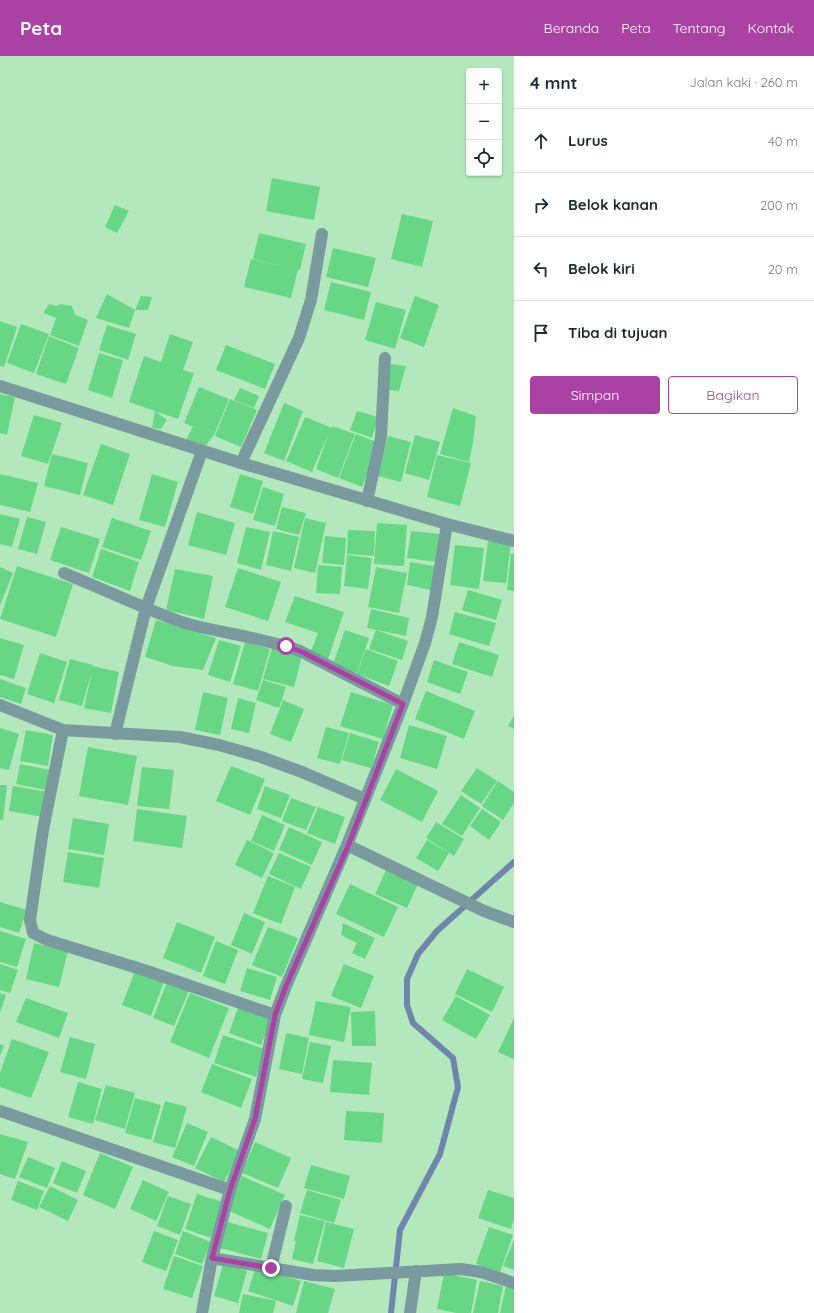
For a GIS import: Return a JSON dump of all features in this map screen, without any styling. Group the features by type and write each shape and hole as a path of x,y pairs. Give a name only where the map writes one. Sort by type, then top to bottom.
{"street":[{"path":"242,463 299,338 311,300 322,234"},
{"path":"368,501 381,437 384,358"},
{"path":"0,386 202,451 446,524 514,541"},
{"path":"115,734 146,608 202,451"},
{"path":"202,1313 212,1258 230,1190 255,1119 275,1015 286,986 348,846 403,704 425,642 432,617 446,524"},
{"path":"64,573 146,608 192,625 248,636 300,651 403,704"},
{"path":"0,705 63,730 180,737 220,745 261,757 302,772 365,799"},
{"path":"63,730 43,830 30,920 33,932 47,940 144,970 275,1015"},
{"path":"348,846 484,910 514,922"},
{"path":"0,1111 230,1190"},
{"path":"271,1268 286,1206"},
{"path":"212,1258 313,1275 335,1276 461,1268 481,1272 514,1283"},
{"path":"410,1313 413,1271"}],"building":[{"path":"272,178 320,187 314,220 266,211"},
{"path":"115,205 129,211 117,233 105,227"},
{"path":"402,214 433,221 422,267 391,259"},
{"path":"259,233 306,244 291,298 244,287 251,259 285,267 253,259"},
{"path":"333,248 376,258 368,287 326,277"},
{"path":"331,282 371,292 364,320 324,310"},
{"path":"107,294 135,310 129,328 96,318"},
{"path":"141,296 152,297 148,310 135,310"},
{"path":"415,296 439,305 424,347 400,338"},
{"path":"376,302 406,310 395,349 365,340"},
{"path":"49,304 57,306 60,304 72,306 75,315 88,320 79,346 50,335 56,318 43,313"},
{"path":"0,321 17,327 4,367 0,366"},
{"path":"21,324 49,334 34,373 7,363"},
{"path":"107,325 136,334 128,360 99,350"},
{"path":"170,334 193,342 183,370 194,373 178,419 129,402 144,356 161,362"},
{"path":"49,336 79,348 66,384 36,374"},
{"path":"226,345 275,364 265,389 216,370"},
{"path":"99,353 123,360 112,398 88,390"},
{"path":"390,364 406,366 399,391 386,390"},
{"path":"199,387 229,399 214,435 206,445 186,440 193,427 184,423"},
{"path":"240,388 259,396 254,408 234,400"},
{"path":"0,394 15,397 7,435 0,433"},
{"path":"230,399 257,410 241,447 215,436"},
{"path":"284,403 303,411 284,461 264,453"},
{"path":"453,408 476,416 469,462 440,454"},
{"path":"155,411 167,420 161,429 152,428"},
{"path":"357,411 378,417 372,438 350,430"},
{"path":"34,415 62,423 48,464 21,456"},
{"path":"305,417 332,428 332,426 355,434 338,478 316,469 329,432 312,472 286,461"},
{"path":"356,434 379,443 362,487 339,478"},
{"path":"415,435 440,442 429,480 405,473"},
{"path":"388,436 411,442 401,482 378,476"},
{"path":"101,444 130,454 113,505 83,495"},
{"path":"52,454 88,463 80,495 44,486"},
{"path":"437,455 471,463 460,506 427,497"},
{"path":"0,474 38,483 30,512 0,505"},
{"path":"152,474 178,482 165,527 139,520"},
{"path":"240,474 263,481 253,514 230,507"},
{"path":"263,487 284,494 275,526 253,520"},
{"path":"282,507 306,513 299,535 276,529"},
{"path":"197,512 235,523 226,555 188,545"},
{"path":"0,514 20,519 12,547 0,544"},
{"path":"27,517 46,522 37,554 18,549"},
{"path":"112,518 151,531 141,560 102,547"},
{"path":"305,518 326,523 315,573 294,568"},
{"path":"377,523 407,525 404,566 374,564"},
{"path":"61,527 100,539 89,573 50,560"},
{"path":"246,527 270,532 261,570 237,563"},
{"path":"348,530 375,531 374,556 347,554"},
{"path":"273,531 299,537 291,571 266,565"},
{"path":"411,531 440,534 437,562 407,558"},
{"path":"325,536 346,538 344,565 322,563"},
{"path":"488,541 511,543 506,583 483,581"},
{"path":"455,545 484,548 479,589 450,585"},
{"path":"101,549 139,562 130,591 92,577"},
{"path":"511,554 514,554 514,591 507,590"},
{"path":"347,555 372,558 368,589 344,586"},
{"path":"410,562 435,566 431,590 407,585"},
{"path":"318,565 342,567 340,594 316,593"},
{"path":"17,566 73,584 56,637 0,619"},
{"path":"0,567 13,573 0,606"},
{"path":"376,567 407,573 399,613 368,607"},
{"path":"238,568 281,582 268,621 225,607"},
{"path":"175,569 213,576 204,619 166,610"},
{"path":"468,590 502,600 496,620 462,610"},
{"path":"295,596 344,612 327,662 311,651 318,633 285,622"},
{"path":"371,609 409,618 406,636 367,628"},
{"path":"455,612 496,623 489,646 449,634"},
{"path":"156,620 216,638 203,670 173,666 145,657"},
{"path":"345,630 369,638 357,673 333,664"},
{"path":"376,630 408,641 402,660 369,649"},
{"path":"0,638 24,645 14,679 0,675"},
{"path":"219,640 241,646 230,682 208,675"},
{"path":"245,642 270,649 258,691 233,684"},
{"path":"459,642 499,655 492,677 452,664"},
{"path":"272,648 302,656 294,687 263,679"},
{"path":"366,649 398,661 389,686 357,674"},
{"path":"40,653 67,662 54,703 27,694"},
{"path":"70,659 119,672 111,713 84,708 92,671 82,706 59,700"},
{"path":"434,660 468,672 460,694 427,682"},
{"path":"0,679 26,688 21,704 0,697"},
{"path":"263,680 286,687 279,708 256,700"},
{"path":"426,691 475,711 464,739 415,719"},
{"path":"203,692 228,698 220,735 195,730"},
{"path":"351,692 393,705 383,739 340,726"},
{"path":"238,698 256,703 249,733 231,729"},
{"path":"283,700 304,709 291,742 270,734"},
{"path":"514,715 514,729 508,726"},
{"path":"409,725 447,736 437,769 400,758"},
{"path":"326,727 349,733 340,764 317,758"},
{"path":"0,728 19,734 9,770 0,768"},
{"path":"26,730 53,735 48,766 20,761"},
{"path":"350,733 379,742 371,768 342,760"},
{"path":"88,747 137,756 128,805 79,796"},
{"path":"20,764 50,770 46,790 16,784"},
{"path":"231,766 265,779 250,815 216,801"},
{"path":"142,767 174,770 169,809 137,806"},
{"path":"477,768 497,781 481,804 461,791"},
{"path":"396,769 438,791 422,822 380,800"},
{"path":"498,781 514,792 514,803 503,820 482,806"},
{"path":"0,785 7,785 3,820 0,820"},
{"path":"13,786 48,792 43,817 9,811"},
{"path":"265,786 290,795 281,818 257,809"},
{"path":"461,795 480,808 462,836 442,824"},
{"path":"291,798 316,807 306,830 282,821"},
{"path":"318,807 345,817 335,844 307,833"},
{"path":"137,809 187,816 182,848 133,841"},
{"path":"482,809 501,822 489,840 470,826"},
{"path":"262,815 285,825 274,851 251,841"},
{"path":"73,818 109,824 104,855 68,849"},
{"path":"436,822 464,839 454,856 426,838"},
{"path":"289,827 322,842 312,865 279,850"},
{"path":"247,840 274,853 262,878 235,865"},
{"path":"427,840 449,853 438,871 416,858"},
{"path":"68,852 104,858 99,888 63,882"},
{"path":"279,853 311,867 301,889 269,874"},
{"path":"386,870 418,884 407,908 375,894"},
{"path":"268,876 295,887 281,924 253,913"},
{"path":"350,884 398,907 384,937 336,914"},
{"path":"0,902 27,910 19,933 0,927"},
{"path":"244,913 265,922 252,954 231,945"},
{"path":"177,922 215,937 201,973 163,958"},
{"path":"343,923 375,938 365,959 352,953 357,943 341,935"},
{"path":"268,927 298,938 282,977 252,965"},
{"path":"0,931 26,939 17,967 0,962"},
{"path":"216,941 238,950 225,984 203,976"},
{"path":"34,943 68,951 59,987 26,979"},
{"path":"0,964 18,970 10,993 0,990"},
{"path":"344,964 374,976 361,1008 331,996"},
{"path":"247,968 277,977 270,1000 240,991"},
{"path":"467,969 504,987 492,1012 455,994"},
{"path":"135,971 164,982 151,1016 122,1005"},
{"path":"167,982 189,991 174,1026 153,1018"},
{"path":"0,993 6,995 0,1013"},
{"path":"190,993 229,1008 209,1058 170,1042"},
{"path":"456,996 490,1015 476,1039 442,1020"},
{"path":"26,998 68,1013 59,1038 16,1022"},
{"path":"316,1001 351,1007 344,1042 309,1035"},
{"path":"239,1005 272,1017 261,1045 229,1033"},
{"path":"375,1011 376,1046 352,1046 351,1012"},
{"path":"514,1018 514,1059 498,1052"},
{"path":"286,1033 309,1038 302,1074 279,1069"},
{"path":"223,1035 265,1049 256,1077 214,1063"},
{"path":"70,1037 95,1044 86,1079 60,1072"},
{"path":"12,1039 49,1052 31,1098 0,1087 0,1073"},
{"path":"310,1042 331,1046 323,1083 302,1079"},
{"path":"0,1044 4,1046 0,1056"},
{"path":"333,1060 372,1063 369,1095 330,1092"},
{"path":"212,1064 252,1079 241,1108 201,1092"},
{"path":"78,1082 102,1089 93,1124 68,1117"},
{"path":"106,1085 135,1093 125,1129 95,1120"},
{"path":"135,1098 161,1105 151,1140 125,1133"},
{"path":"165,1101 187,1107 175,1148 153,1142"},
{"path":"346,1111 384,1113 382,1143 344,1140"},
{"path":"187,1123 208,1132 194,1166 172,1157"},
{"path":"0,1134 28,1142 15,1179 0,1174"},
{"path":"211,1137 240,1151 224,1182 195,1168"},
{"path":"255,1142 291,1158 278,1188 242,1173"},
{"path":"100,1153 133,1167 115,1209 83,1195"},
{"path":"28,1157 55,1168 47,1188 19,1177"},
{"path":"62,1161 86,1171 77,1193 53,1183"},
{"path":"311,1165 350,1176 344,1199 304,1188"},
{"path":"242,1176 285,1195 270,1229 227,1210"},
{"path":"143,1180 169,1192 156,1221 130,1209"},
{"path":"18,1181 44,1191 37,1210 11,1200"},
{"path":"50,1186 78,1200 68,1221 39,1207"},
{"path":"307,1190 341,1200 334,1223 300,1213"},
{"path":"488,1190 514,1198 514,1219 511,1229 478,1218"},
{"path":"197,1194 223,1202 211,1238 185,1229"},
{"path":"168,1196 191,1204 180,1235 157,1226"},
{"path":"300,1215 325,1221 313,1264 292,1259 296,1241 294,1241"},
{"path":"227,1222 268,1233 261,1259 220,1248"},
{"path":"326,1222 354,1229 344,1268 317,1261"},
{"path":"489,1227 513,1235 500,1272 476,1264"},
{"path":"154,1231 178,1240 166,1271 142,1262"},
{"path":"183,1231 211,1242 202,1264 175,1254"},
{"path":"514,1240 514,1270 503,1266"},
{"path":"174,1256 203,1266 192,1298 163,1289"},
{"path":"223,1264 247,1271 238,1303 214,1296"},
{"path":"256,1267 301,1281 293,1306 248,1291"},
{"path":"444,1273 477,1280 471,1313 456,1313 437,1309"},
{"path":"304,1281 335,1289 328,1313 296,1313"},
{"path":"480,1281 503,1286 498,1313 473,1313"},
{"path":"506,1286 514,1288 514,1313 500,1313"},
{"path":"243,1294 276,1301 273,1313 239,1313"}],"waterway":[{"path":"391,1313 400,1230 440,1154 458,1087 453,1058 413,1023 407,1005 407,979 418,954 437,931 514,862"}],"route":[{"path":"271,1268 212,1258 230,1190 255,1119 275,1015 286,986 348,846 403,704 326,666 300,651 286,646"}]}
